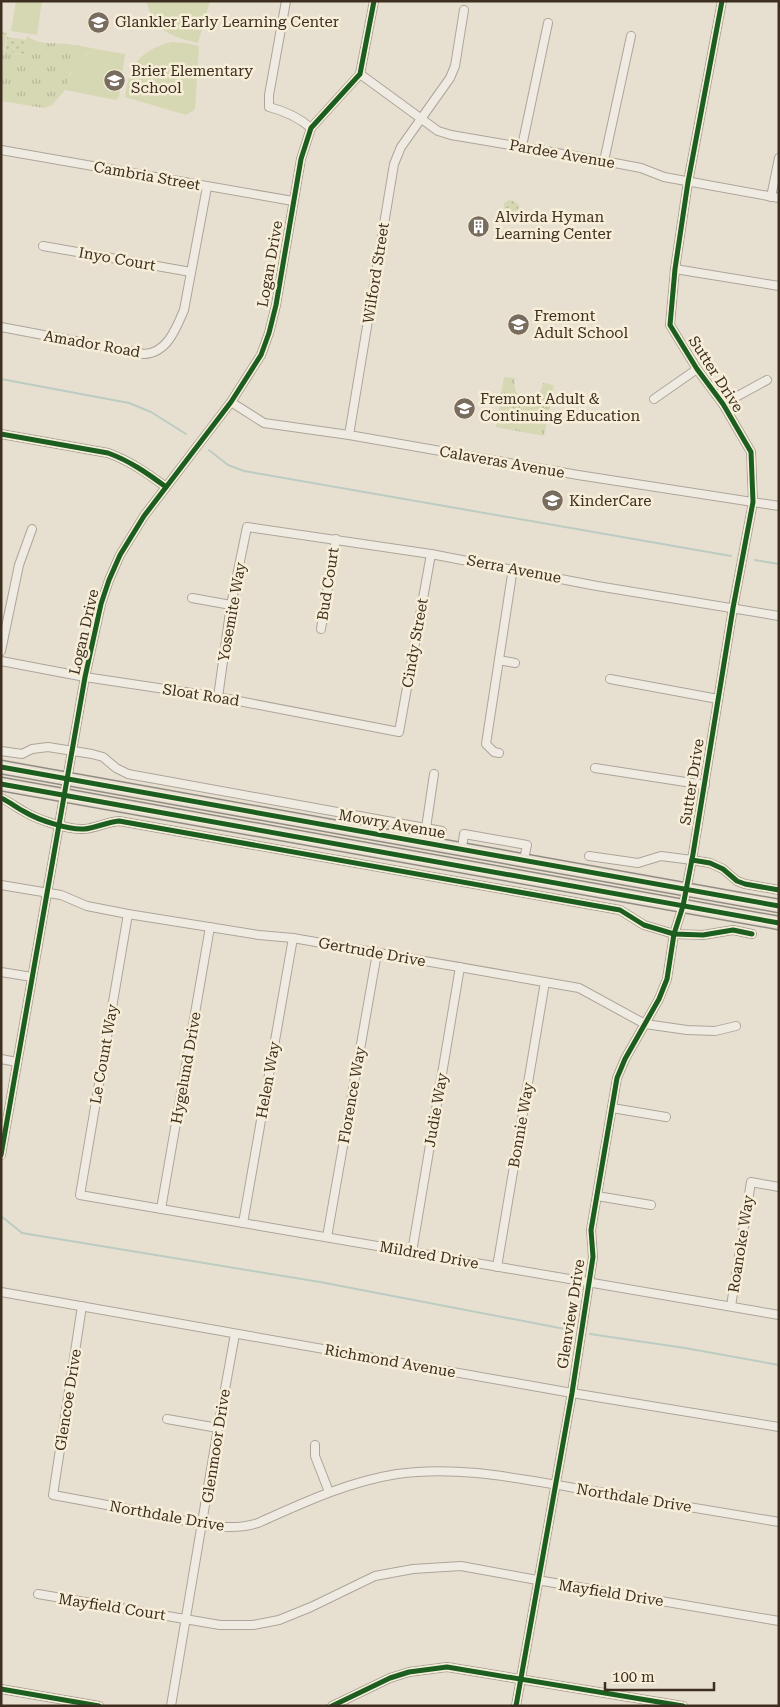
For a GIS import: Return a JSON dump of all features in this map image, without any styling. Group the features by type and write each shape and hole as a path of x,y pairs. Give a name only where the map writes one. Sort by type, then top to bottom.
{"main road":[{"name":"Mowry Avenue","path":"1,767 779,906"},
{"name":"Mowry Avenue","path":"1,784 779,923"}],"street":[{"path":"286,1 269,95 269,107 284,111 298,118 311,128"},
{"path":"360,74 374,1"},
{"name":"Sutter Drive","path":"683,906 753,502 751,452 723,404 697,369 670,325 675,269 688,182 722,1"},
{"name":"Wilford Street","path":"349,435 394,164 401,147 450,78 455,66 464,10"},
{"path":"522,146 548,23"},
{"path":"604,161 632,36"},
{"name":"Logan Drive","path":"2,1149 85,677 101,604 120,555 136,528 230,402 261,355 270,333 301,159 311,128 360,74"},
{"name":"Pardee Avenue","path":"360,74 438,131 451,135 641,168 664,178 775,197"},
{"name":"Cambria Street","path":"1,150 293,201"},
{"path":"775,197 779,158"},
{"name":"Amador Road","path":"1,327 144,354 152,354 162,348 176,330 184,310 207,187"},
{"name":"Inyo Court","path":"43,246 191,272"},
{"path":"675,269 779,286"},
{"path":"654,399 697,369"},
{"path":"723,404 767,380"},
{"name":"Calaveras Avenue","path":"230,402 264,423 349,435 578,475 779,506"},
{"path":"1,434 108,453 138,467 166,488"},
{"name":"Serra Avenue","path":"248,527 431,554 513,568 597,586 779,616"},
{"name":"Yosemite Way","path":"218,697 231,605 248,527"},
{"path":"1,651 19,565 32,529"},
{"name":"Bud Court","path":"321,629 336,539"},
{"name":"Cindy Street","path":"400,732 431,554"},
{"path":"499,752 494,752 486,744 513,568"},
{"path":"192,598 231,605"},
{"path":"499,660 515,663"},
{"name":"Sloat Road","path":"1,661 85,677 218,697 400,732"},
{"path":"610,679 718,699"},
{"name":"Mowry Avenue","path":"1,751 22,754 32,748 48,747 73,751 102,757 116,768 128,774 442,831"},
{"path":"595,768 705,785"},
{"path":"426,828 434,774"},
{"path":"1,798 25,812 74,828 85,829 108,822 119,821 611,908 620,910 644,925 674,934 702,936 733,930 752,934"},
{"path":"589,856 638,863 661,856 692,860 723,869 737,881 745,884 779,890"},
{"name":"Gertrude Drive","path":"1,885 61,895 87,906 128,914 260,935 293,938 579,988 644,1024 687,1030 715,1031 736,1026"},
{"name":"Glenview Drive","path":"516,1706 590,1283 593,1257 592,1230 617,1078 625,1059 659,999 667,979 674,934 683,906"},
{"name":"Le Count Way","path":"80,1194 128,914"},
{"name":"Hygelund Drive","path":"161,1209 210,927"},
{"name":"Helen Way","path":"243,1223 293,938"},
{"name":"Florence Way","path":"327,1237 376,953"},
{"name":"Judie Way","path":"412,1252 460,967"},
{"path":"1,972 32,978"},
{"name":"Bonnie Way","path":"497,1267 545,982"},
{"path":"1,1059 17,1062"},
{"path":"612,1108 666,1117"},
{"name":"Roanoke Way","path":"731,1306 751,1182 779,1186"},
{"name":"Mildred Drive","path":"80,1194 779,1315"},
{"path":"597,1196 651,1204"},
{"name":"Richmond Avenue","path":"1,1292 572,1393 779,1427"},
{"name":"Glencoe Drive","path":"53,1495 82,1306"},
{"name":"Glenmoor Drive","path":"171,1706 235,1334"},
{"path":"167,1419 218,1428"},
{"path":"315,1445 315,1456 329,1492"},
{"name":"Northdale Drive","path":"53,1495 232,1528 248,1526 329,1492 369,1479 435,1470 462,1471 556,1484 779,1522"},
{"name":"Mayfield Drive","path":"186,1619 220,1625 253,1624 279,1620 311,1607 375,1576 413,1569 461,1566 779,1621"},
{"name":"Mayfield Court","path":"38,1594 186,1619"},
{"path":"332,1706 390,1678 424,1669 447,1667 683,1706"},
{"path":"1,1689 99,1706"}],"green space":[{"path":"16,1 42,1 37,35 11,31"},
{"path":"146,1 210,1 198,43 179,38 165,31 154,20"},
{"path":"1,32 7,33 4,51 23,55 27,36 42,42 71,44 96,49 85,55 70,73 65,90 52,105 44,108 1,101"},
{"path":"7,37 27,40 25,55 5,51"},
{"path":"172,42 199,46 195,109 186,115 125,97 130,76 138,61 152,49"},
{"path":"96,49 125,54 119,97 116,100 65,90 75,66"},
{"path":"509,200 519,205 518,211 509,213 504,209 504,203"},
{"path":"504,377 515,378 517,393 526,399 536,396 543,383 554,385 544,436 496,427"}],"waterway":[{"path":"1,379 129,403 151,412 186,434"},
{"path":"209,450 228,465 244,471 731,556"},
{"path":"755,560 779,564"},
{"path":"1,1216 22,1233 320,1282 570,1330"},
{"path":"590,1334 685,1348 779,1365"}],"cycle path":[{"path":"1,1155 85,677 101,604 120,555 144,516 231,402 261,355 276,305 301,159 311,128 360,74 374,1"},
{"path":"516,1706 572,1393 593,1257 591,1230 617,1078 625,1059 659,999 667,979 674,934 683,906 693,854 733,608 753,502 751,452 723,404 697,369 670,325 675,269 688,182 722,1"},
{"path":"1,434 108,453 138,468 166,487"},
{"path":"1,767 779,906"},
{"path":"1,784 779,923"},
{"path":"1,798 38,818 70,828 84,829 119,821 620,910 644,925 674,934 703,935 733,930 752,934"},
{"path":"692,860 710,863 723,869 737,881 745,884 779,890"},
{"path":"332,1706 390,1678 409,1672 447,1667 683,1706"},
{"path":"1,1689 99,1706"}],"place":[{"name":"Glankler Early Learning Center","path":"99,22"},
{"name":"Brier Elementary School","path":"115,80"},
{"name":"Alvirda Hyman Learning Center","path":"479,226"},
{"name":"Fremont Adult School","path":"518,325"},
{"name":"Fremont Adult & Continuing Education","path":"464,408"},
{"name":"KinderCare","path":"553,501"}]}
